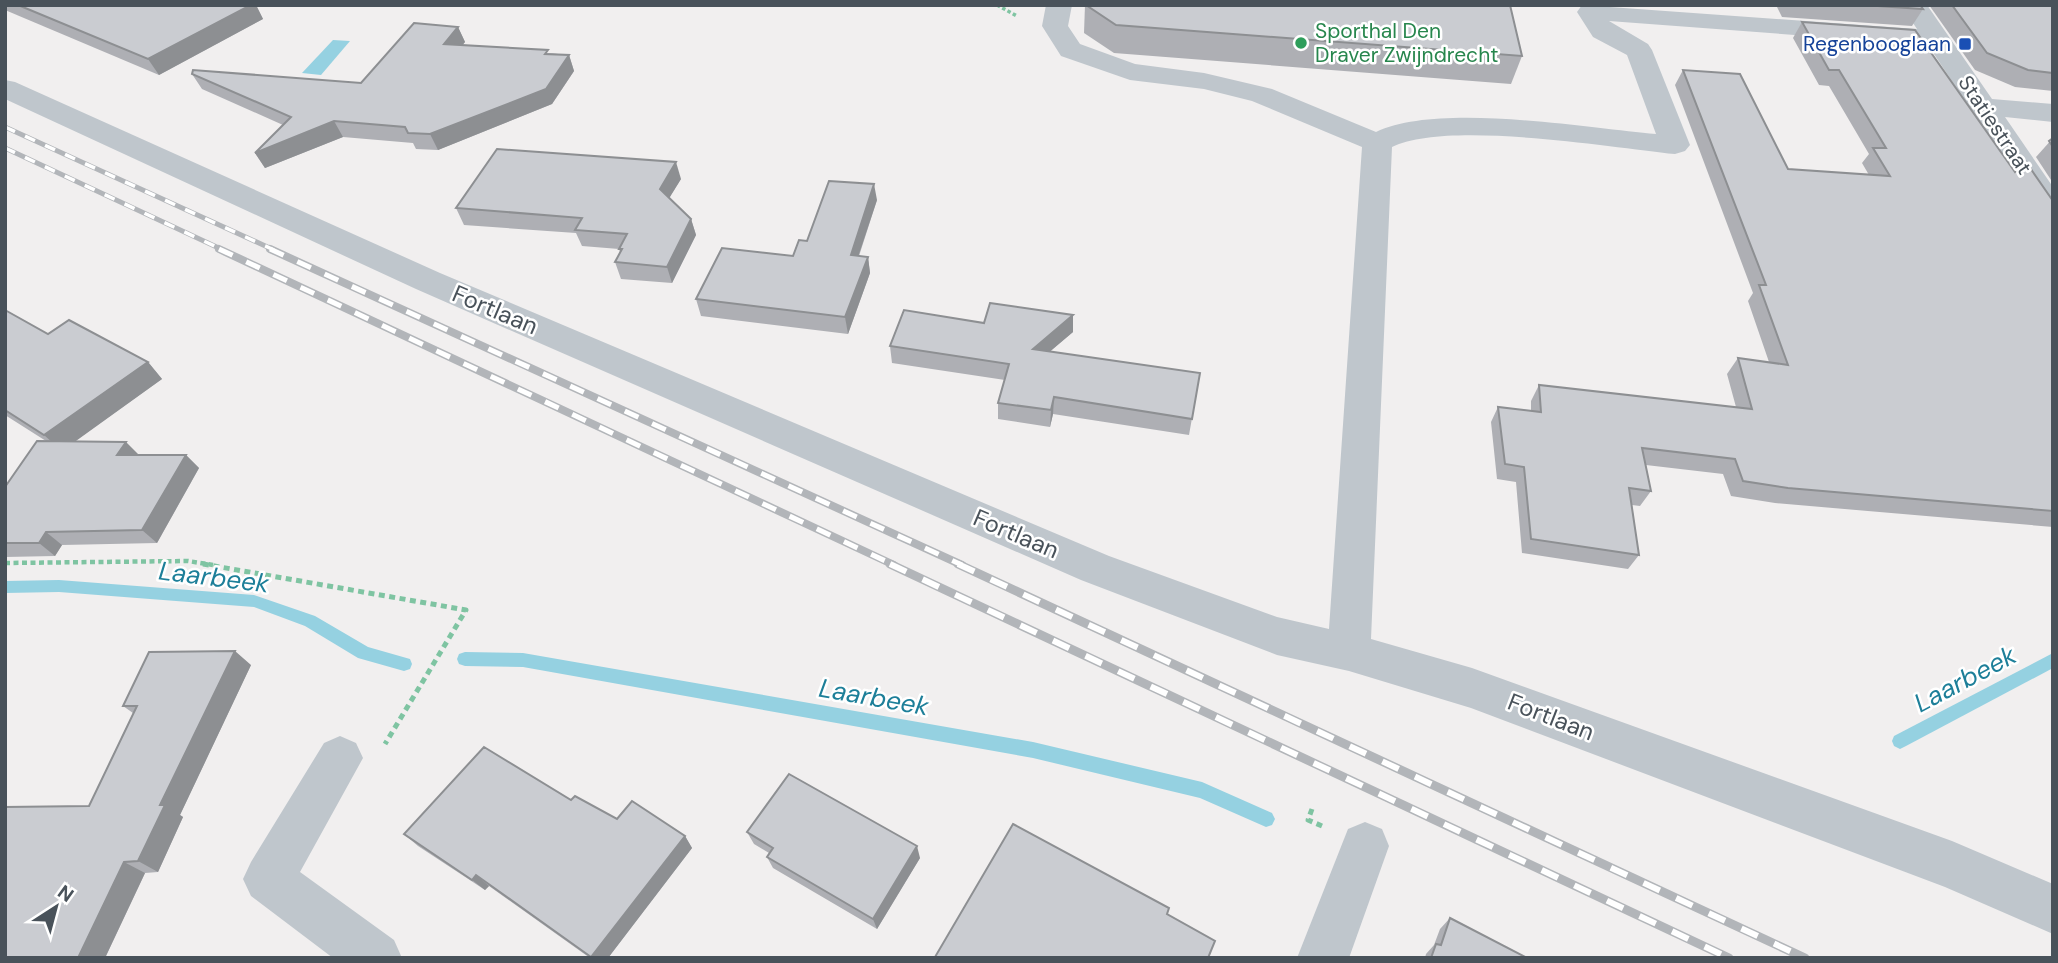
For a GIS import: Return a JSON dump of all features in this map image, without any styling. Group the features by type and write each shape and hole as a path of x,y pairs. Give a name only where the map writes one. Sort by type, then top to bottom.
{"street":[{"path":"1059,5 1055,26 1070,50 1130,72 1204,81 1262,95 1377,143 1404,130 1487,127 1675,145 1639,50 1602,32 1593,8 1935,37"},
{"name":"Statiestraat","path":"1914,5 2053,210"},
{"name":"Fortlaan","path":"5,88 428,281 1082,563 1277,636 1349,652 1472,688 1952,865 2053,909"},
{"path":"1984,107 2053,113"},
{"path":"1349,652 1377,143"},
{"path":"340,758 268,879 376,958"},
{"path":"1323,958 1365,846"}],"path":[{"path":"5,563 188,561 466,610 375,761 340,758"}],"water":[{"path":"333,40 350,41 321,75 302,73"}],"building":[{"path":"18,5 251,5 148,59"},
{"path":"1086,5 1510,5 1522,56 1116,25"},
{"path":"1863,5 1920,5 1923,9"},
{"path":"1952,5 2053,5 2053,73 2028,70 1987,53"},
{"path":"1802,22 1915,30 2015,172 2026,162 2053,201 2053,511 1788,488 1743,481 1735,459 1642,448 1651,491 1629,488 1639,555 1531,539 1524,467 1505,464 1498,407 1541,412 1539,385 1752,409 1738,358 1788,365 1759,285 1766,285 1683,70 1740,74 1788,169 1890,176 1873,148 1886,148 1839,70 1829,70"},
{"path":"414,23 458,27 444,44 548,50 545,54 569,55 546,89 430,134 408,133 405,127 334,121 255,153 291,117 192,74 193,70 361,83"},
{"path":"497,149 676,162 660,189 691,219 667,267 615,262 627,234 575,230 582,218 456,208"},
{"path":"829,181 874,184 851,255 868,257 845,317 696,299 722,248 793,256 799,240 807,241"},
{"path":"990,303 1073,315 1033,349 1200,373 1192,419 1054,397 1051,410 998,403 1009,364 890,346 904,310 984,323"},
{"path":"5,310 48,334 69,320 148,362 44,435 5,410"},
{"path":"37,441 126,442 117,455 186,455 142,530 46,532 39,543 5,543 5,487"},
{"path":"235,651 160,805 165,805 138,861 124,862 78,958 5,958 5,807 89,806 137,706 123,706 149,652"},
{"path":"484,747 571,800 575,796 617,819 632,801 685,836 591,957 476,875 472,880 404,834"},
{"path":"789,774 917,846 873,919 767,857 773,848 747,832"},
{"path":"1013,824 1169,908 1167,914 1215,941 1208,958 935,957"},
{"path":"1450,918 1527,958 1431,958 1436,944 1441,945"}],"waterway":[{"name":"Laarbeek","path":"5,587 59,586 254,601 310,621 364,653 404,664"},
{"name":"Laarbeek","path":"465,659 523,660 1033,750 1202,790 1266,819"},
{"name":"Laarbeek","path":"1900,741 2053,660"}],"railway":[{"path":"5,127 274,250"},
{"path":"5,148 223,250"},
{"path":"219,249 894,565"},
{"path":"270,249 962,565"},
{"path":"890,564 1729,958"},
{"path":"958,564 1805,958"}],"place":[{"name":"Sporthal Den Draver Zwijndrecht","path":"1301,43"},
{"name":"Regenbooglaan","path":"1965,44"}]}
